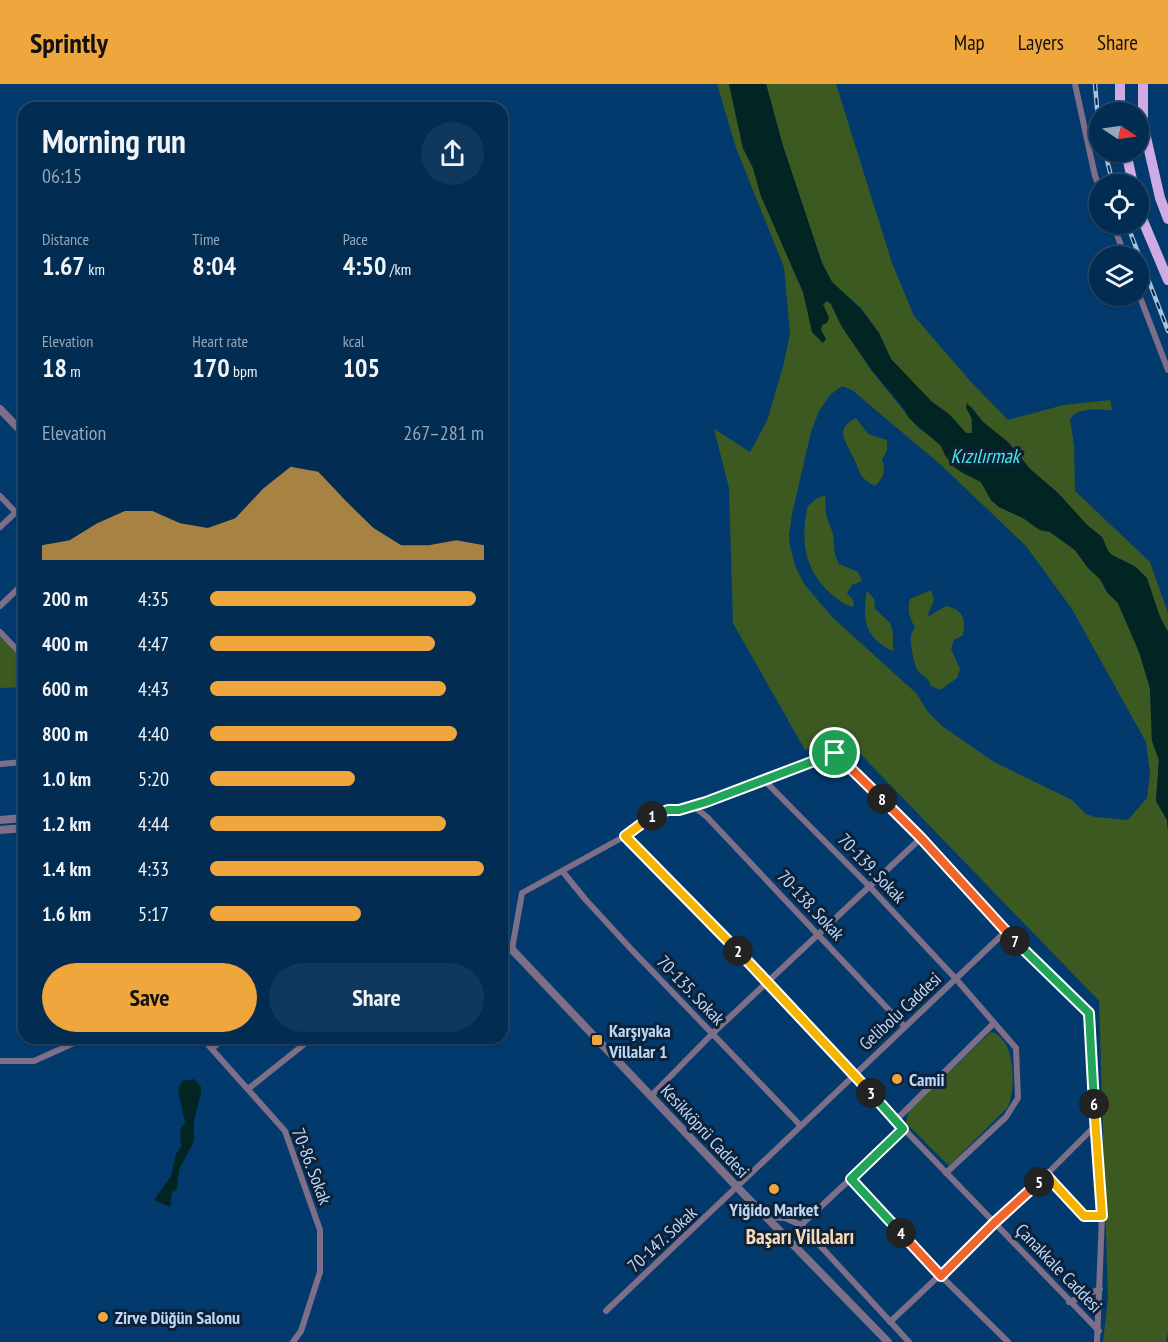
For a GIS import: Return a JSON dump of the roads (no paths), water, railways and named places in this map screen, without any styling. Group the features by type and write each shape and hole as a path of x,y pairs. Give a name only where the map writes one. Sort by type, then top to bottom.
{"highway":[{"path":"1120,84 1120,102"},
{"path":"1143,84 1143,124 1160,198 1168,219"},
{"path":"1149,234 1168,280"}],"street":[{"path":"1075,84 1096,174"},
{"path":"1143,306 1168,370"},
{"path":"0,409 18,428"},
{"path":"0,496 16,512 0,527"},
{"path":"0,606 18,590"},
{"path":"0,632 18,651"},
{"path":"512,949 522,893 625,836 656,814 693,806 835,753 921,838 1005,932 1089,1013 1102,1216 1097,1342"},
{"path":"0,764 18,762"},
{"name":"70-139. Sokak","path":"764,780 870,886 1016,1048 1018,1098 1006,1117 946,1173"},
{"name":"70-138. Sokak","path":"693,806 707,817 905,1027"},
{"path":"0,820 18,818"},
{"path":"0,830 18,828"},
{"name":"Çanakkale Caddesi","path":"625,836 768,982 903,1129 1098,1331"},
{"path":"651,1096 712,1034 921,838"},
{"name":"70-135. Sokak","path":"563,872 631,949 800,1125"},
{"name":"Gelibolu Caddesi","path":"738,1188 800,1125 1005,932"},
{"name":"Kesikköprü Caddesi","path":"508,945 738,1188 885,1339"},
{"path":"896,1120 994,1023"},
{"path":"0,1061 34,1061 72,1044"},
{"name":"70-86. Sokak","path":"208,1044 285,1131 320,1230 320,1272 301,1331 292,1342"},
{"path":"212,1048 218,1044"},
{"path":"248,1089 304,1044"},
{"path":"874,1328 889,1322 941,1276 1095,1126"},
{"path":"801,1225 903,1129"},
{"path":"1046,1175 1084,1216 1102,1216"},
{"path":"851,1179 941,1276 1008,1342"},
{"name":"70-147. Sokak","path":"606,1311 738,1188"},
{"path":"766,1217 785,1218 801,1225 909,1342"},
{"path":"1069,1302 1100,1289"},
{"path":"885,1339 889,1322"}],"water":[{"name":"Kızılırmak","path":"729,84 766,84 783,146 822,263 832,282 861,309 879,333 891,359 932,402 949,414 966,433 972,433 972,419 966,408 967,403 983,422 1009,443 1030,469 1102,537 1112,555 1136,567 1147,578 1161,620 1168,632 1168,830 1167,820 1156,801 1159,760 1152,741 1150,688 1139,652 1118,603 1075,550 1050,532 1040,530 1023,518 999,507 991,500 981,482 954,467 941,446 909,418 871,369 827,301 823,304 829,318 827,323 822,325 821,330 826,339 823,343 812,332 803,292 761,196 753,168 743,148"},
{"path":"194,1079 201,1087 201,1093 194,1121 194,1141 179,1170 177,1190 172,1192 170,1207 154,1200 171,1176 176,1154 181,1147 180,1130 185,1122 178,1090 182,1081"}],"railway":[{"path":"1095,84 1097,102"},
{"path":"1108,162 1110,174"},
{"path":"1131,234 1168,331"}],"place":[{"name":"Karşıyaka Villalar 1","path":"597,1040"},
{"name":"Camii","path":"897,1079"},
{"name":"Yiğido Market","path":"774,1189"},
{"name":"Zirve Düğün Salonu","path":"103,1317"}],"district":[{"name":"Başarı Villaları","path":"800,1236"}]}
